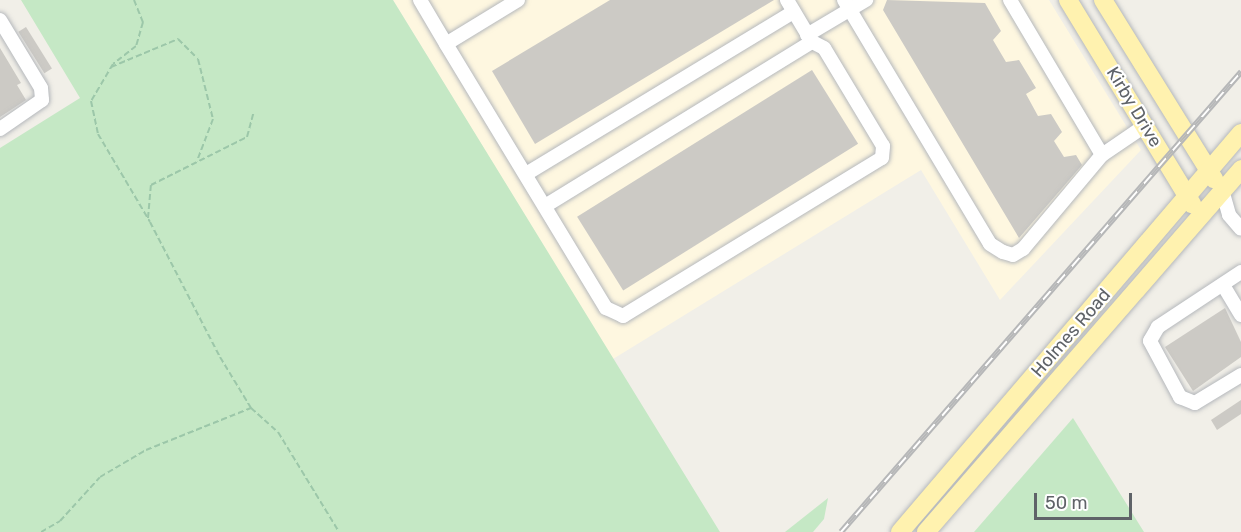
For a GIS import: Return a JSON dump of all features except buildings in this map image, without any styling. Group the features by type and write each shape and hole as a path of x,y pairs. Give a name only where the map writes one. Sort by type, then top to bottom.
{"main road":[{"name":"Kirby Drive","path":"1068,0 1199,214"},
{"name":"Kirby Drive","path":"1103,0 1222,190"},
{"name":"Holmes Road","path":"900,532 1208,169 1241,134"},
{"name":"Holmes Road","path":"926,532 1199,214 1241,169"}],"lane":[{"path":"420,0 606,308 623,316 640,308 882,158 883,146 824,48 810,38 790,6 526,174"},
{"path":"446,44 518,0"},
{"path":"545,206 810,38 847,5 866,0"},
{"path":"1010,0 1102,155"},
{"path":"847,5 990,244 1013,255 1023,249 1102,155 1146,125"},
{"path":"0,20 41,88 42,100 0,129"},
{"path":"1222,190 1229,215 1241,229"},
{"path":"1199,214 1229,215"},
{"path":"1241,272 1158,327 1150,341 1180,397 1195,403 1241,375"},
{"path":"1223,285 1241,315"}],"path":[{"path":"134,0 143,22 136,46 111,67 91,101 98,134 148,218 220,357 251,408 278,432 339,532"},
{"path":"111,67 178,39 198,59 213,119 197,161"},
{"path":"148,218 151,185 248,137 253,114"},
{"path":"41,532 60,521 100,477 146,450 251,408"}],"shaded area":[{"path":"393,0 1049,0 1141,150 1000,300 921,170 613,359"}],"green space":[{"path":"21,0 393,0 720,532 0,532 0,148 80,98"},
{"path":"1073,418 1144,532 974,532"},
{"path":"828,498 824,519 813,532 785,532"}],"railway":[{"path":"841,532 1241,72"}]}
